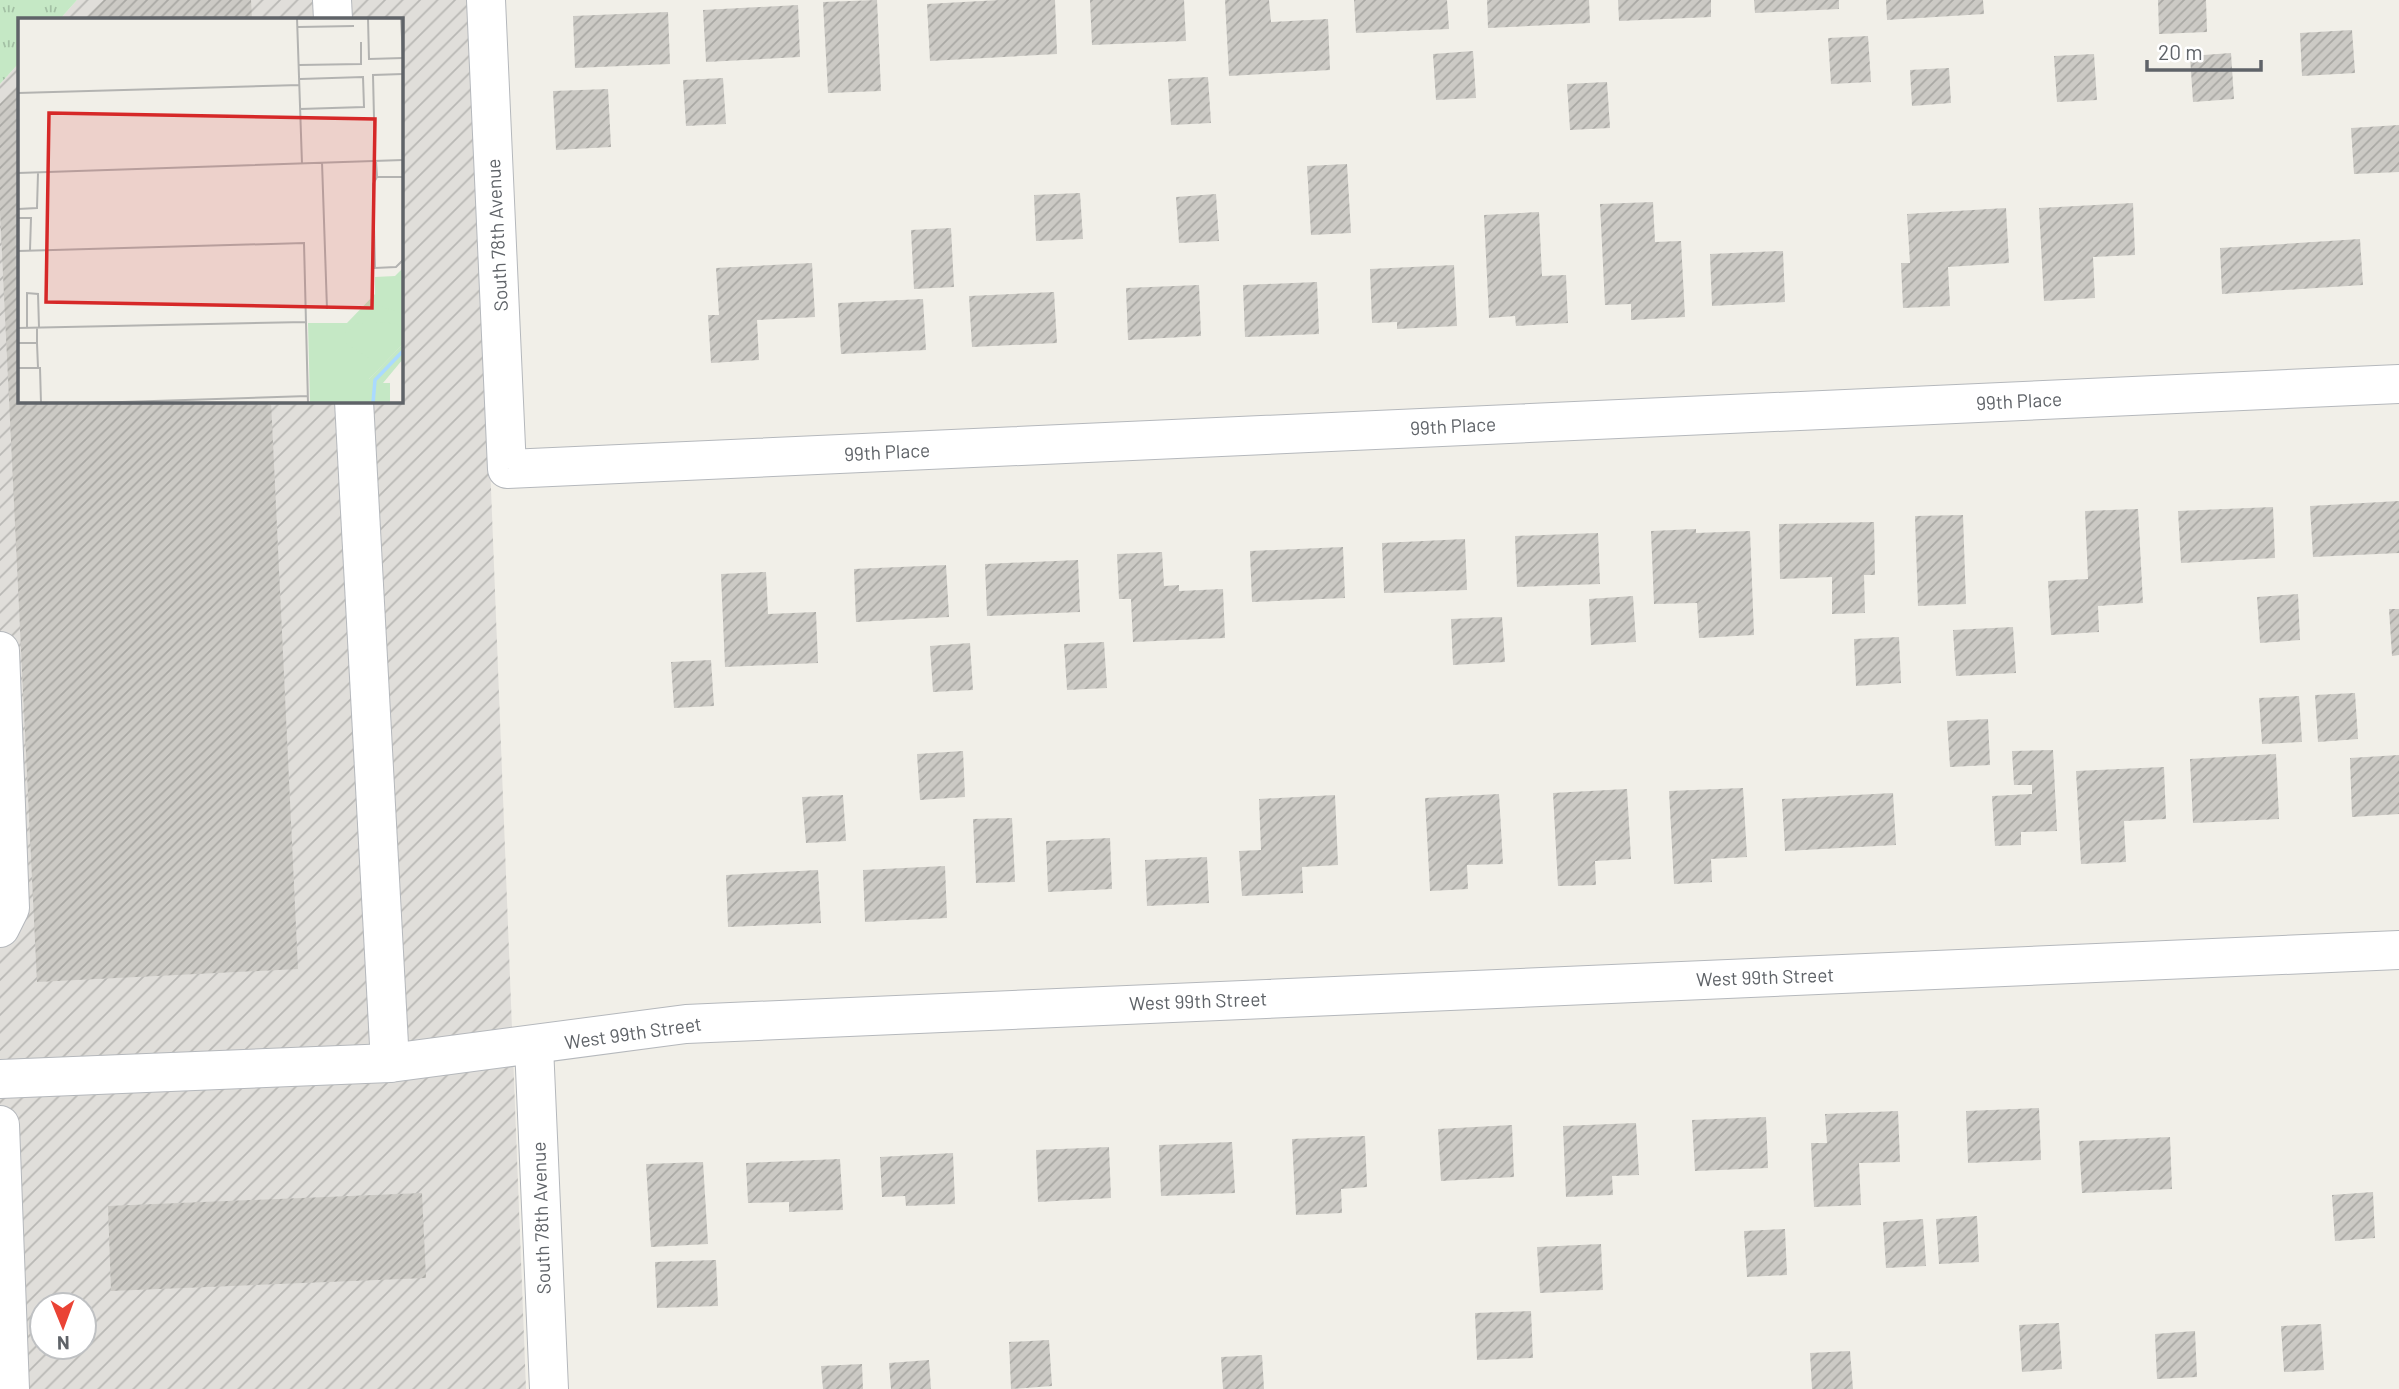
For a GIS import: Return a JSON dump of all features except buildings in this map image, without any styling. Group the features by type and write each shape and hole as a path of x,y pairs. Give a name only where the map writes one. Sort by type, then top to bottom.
{"street":[{"path":"332,0 333,18"},
{"name":"South 78th Avenue","path":"486,0 507,469"},
{"name":"99th Place","path":"507,469 2399,384"},
{"path":"354,402 390,1063"},
{"path":"0,651 10,908 0,928"},
{"name":"West 99th Street","path":"0,1079 390,1063 686,1024 2399,950"},
{"name":"South 78th Avenue","path":"534,1046 549,1389"},
{"path":"0,1125 10,1389"}],"shaded area":[{"path":"77,0 472,0 526,1389 0,1389 0,84 18,64 18,402 402,402 402,18 61,18"}],"green space":[{"path":"0,0 77,0 61,18 18,18 18,64 0,84"}]}
